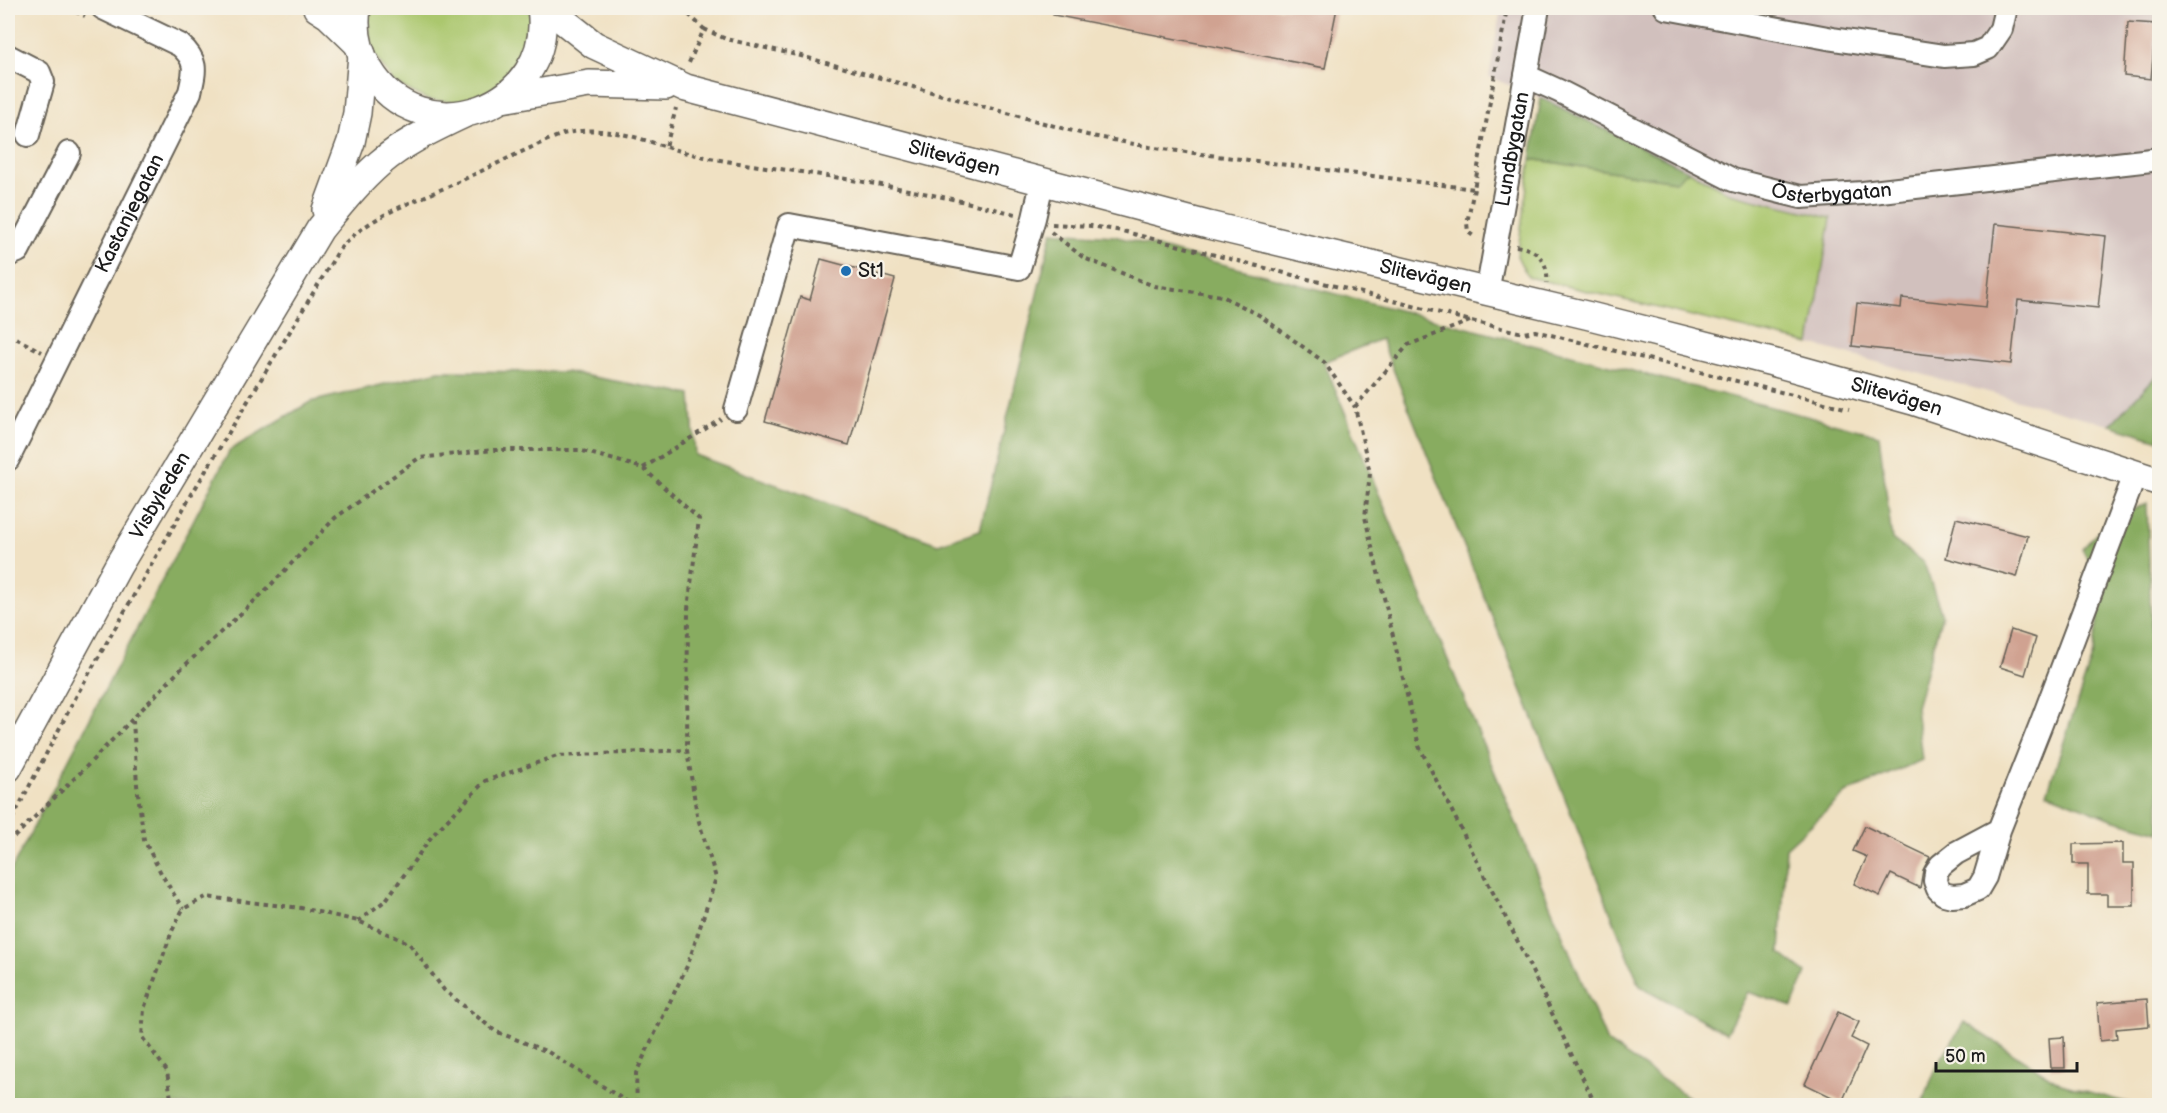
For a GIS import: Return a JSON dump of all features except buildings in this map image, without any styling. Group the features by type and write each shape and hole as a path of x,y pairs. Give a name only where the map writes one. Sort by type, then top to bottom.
{"main road":[{"path":"317,8 328,15 360,50 378,82 402,103 432,113 464,114 502,99 524,78 534,60 542,31 541,8"},
{"name":"Visbyleden","path":"320,229 351,142 357,113 360,50 356,24 357,8"},
{"name":"Slitevägen","path":"552,8 565,22 594,45 683,87 1042,183 1715,348 1913,401 2147,478"},
{"name":"Slitevägen","path":"502,99 589,84 683,87"},
{"name":"Visbyleden","path":"8,768 118,566 320,229 354,187 381,162 411,141 464,114"}],"street":[{"name":"Kastanjegatan","path":"8,459 190,92 194,75 194,62 190,54 180,45 103,8"},
{"name":"Lundbygatan","path":"1487,293 1538,8"},
{"path":"1666,8 1833,39 1944,56 1974,54 1988,48 2001,29 2006,8"},
{"path":"8,56 39,72 43,82 28,135"},
{"name":"Österbygatan","path":"1526,76 1733,180 1802,197 1863,193 2160,159"},
{"path":"8,255 18,251 69,153"},
{"path":"736,409 789,225 1019,268 1042,183"},
{"path":"1999,830 2054,691 2147,478"}],"path":[{"path":"682,8 704,29 726,39 801,56 1087,135 1166,149 1474,189 1507,8"},
{"path":"666,147 683,87 704,29"},
{"path":"8,827 79,691 193,492 339,250 357,230 563,134 591,129 605,131 628,135 697,156 930,193 1034,218 1057,226 1091,226 1122,231 1471,321 1523,333 1535,331 1852,410"},
{"path":"1034,218 1084,258 1154,286 1221,296 1259,315 1324,362 1355,407 1370,473 1365,517 1419,746 1520,946 1596,1106"},
{"path":"1355,407 1408,345 1471,321"},
{"path":"8,334 57,359"},
{"path":"643,468 736,409"},
{"path":"8,843 181,669 264,592 335,518 419,458 495,450 579,450 643,468 699,519 688,609 687,750 697,815 716,878 688,964 636,1073 635,1106"},
{"path":"133,718 137,785 144,840 183,909"},
{"path":"358,921 386,900 432,836 484,781 557,756 687,750"},
{"path":"172,1106 167,1071 142,1038 144,1009 172,932 183,909 206,897 301,908 358,921 409,944 444,990 495,1032 549,1052 635,1106"}],"shaded area":[{"path":"1501,8 2159,8 2159,373 2110,425 1810,344 1831,218 1729,193 1541,98 1489,77"}],"green space":[{"path":"367,8 530,8 531,20 526,49 510,75 487,93 458,102 428,100 393,82 371,49"},
{"path":"1541,98 1689,171 1676,181 1531,159"},
{"path":"1531,159 1675,181 1689,171 1729,193 1831,218 1810,344 1528,277 1517,256"},
{"path":"1052,232 1114,236 1879,435 1892,539 1924,563 1942,615 1916,707 1922,760 1846,793 1786,848 1780,953 1806,973 1792,1007 1748,992 1726,1033 1640,986 1381,339 1324,362 1607,1042 1700,1105 8,1105 8,876 230,450 310,402 439,371 566,372 691,395 695,455 938,544 980,530"},
{"path":"2159,373 2159,440 2110,425"},
{"path":"2147,503 2152,652 2160,654 2159,832 2112,819 2047,793 2094,651 2101,585 2082,549 2107,522"},
{"path":"1964,1022 2061,1084 2135,1105 1922,1105 1936,1067"}],"place":[{"name":"St1","path":"846,271"}]}
